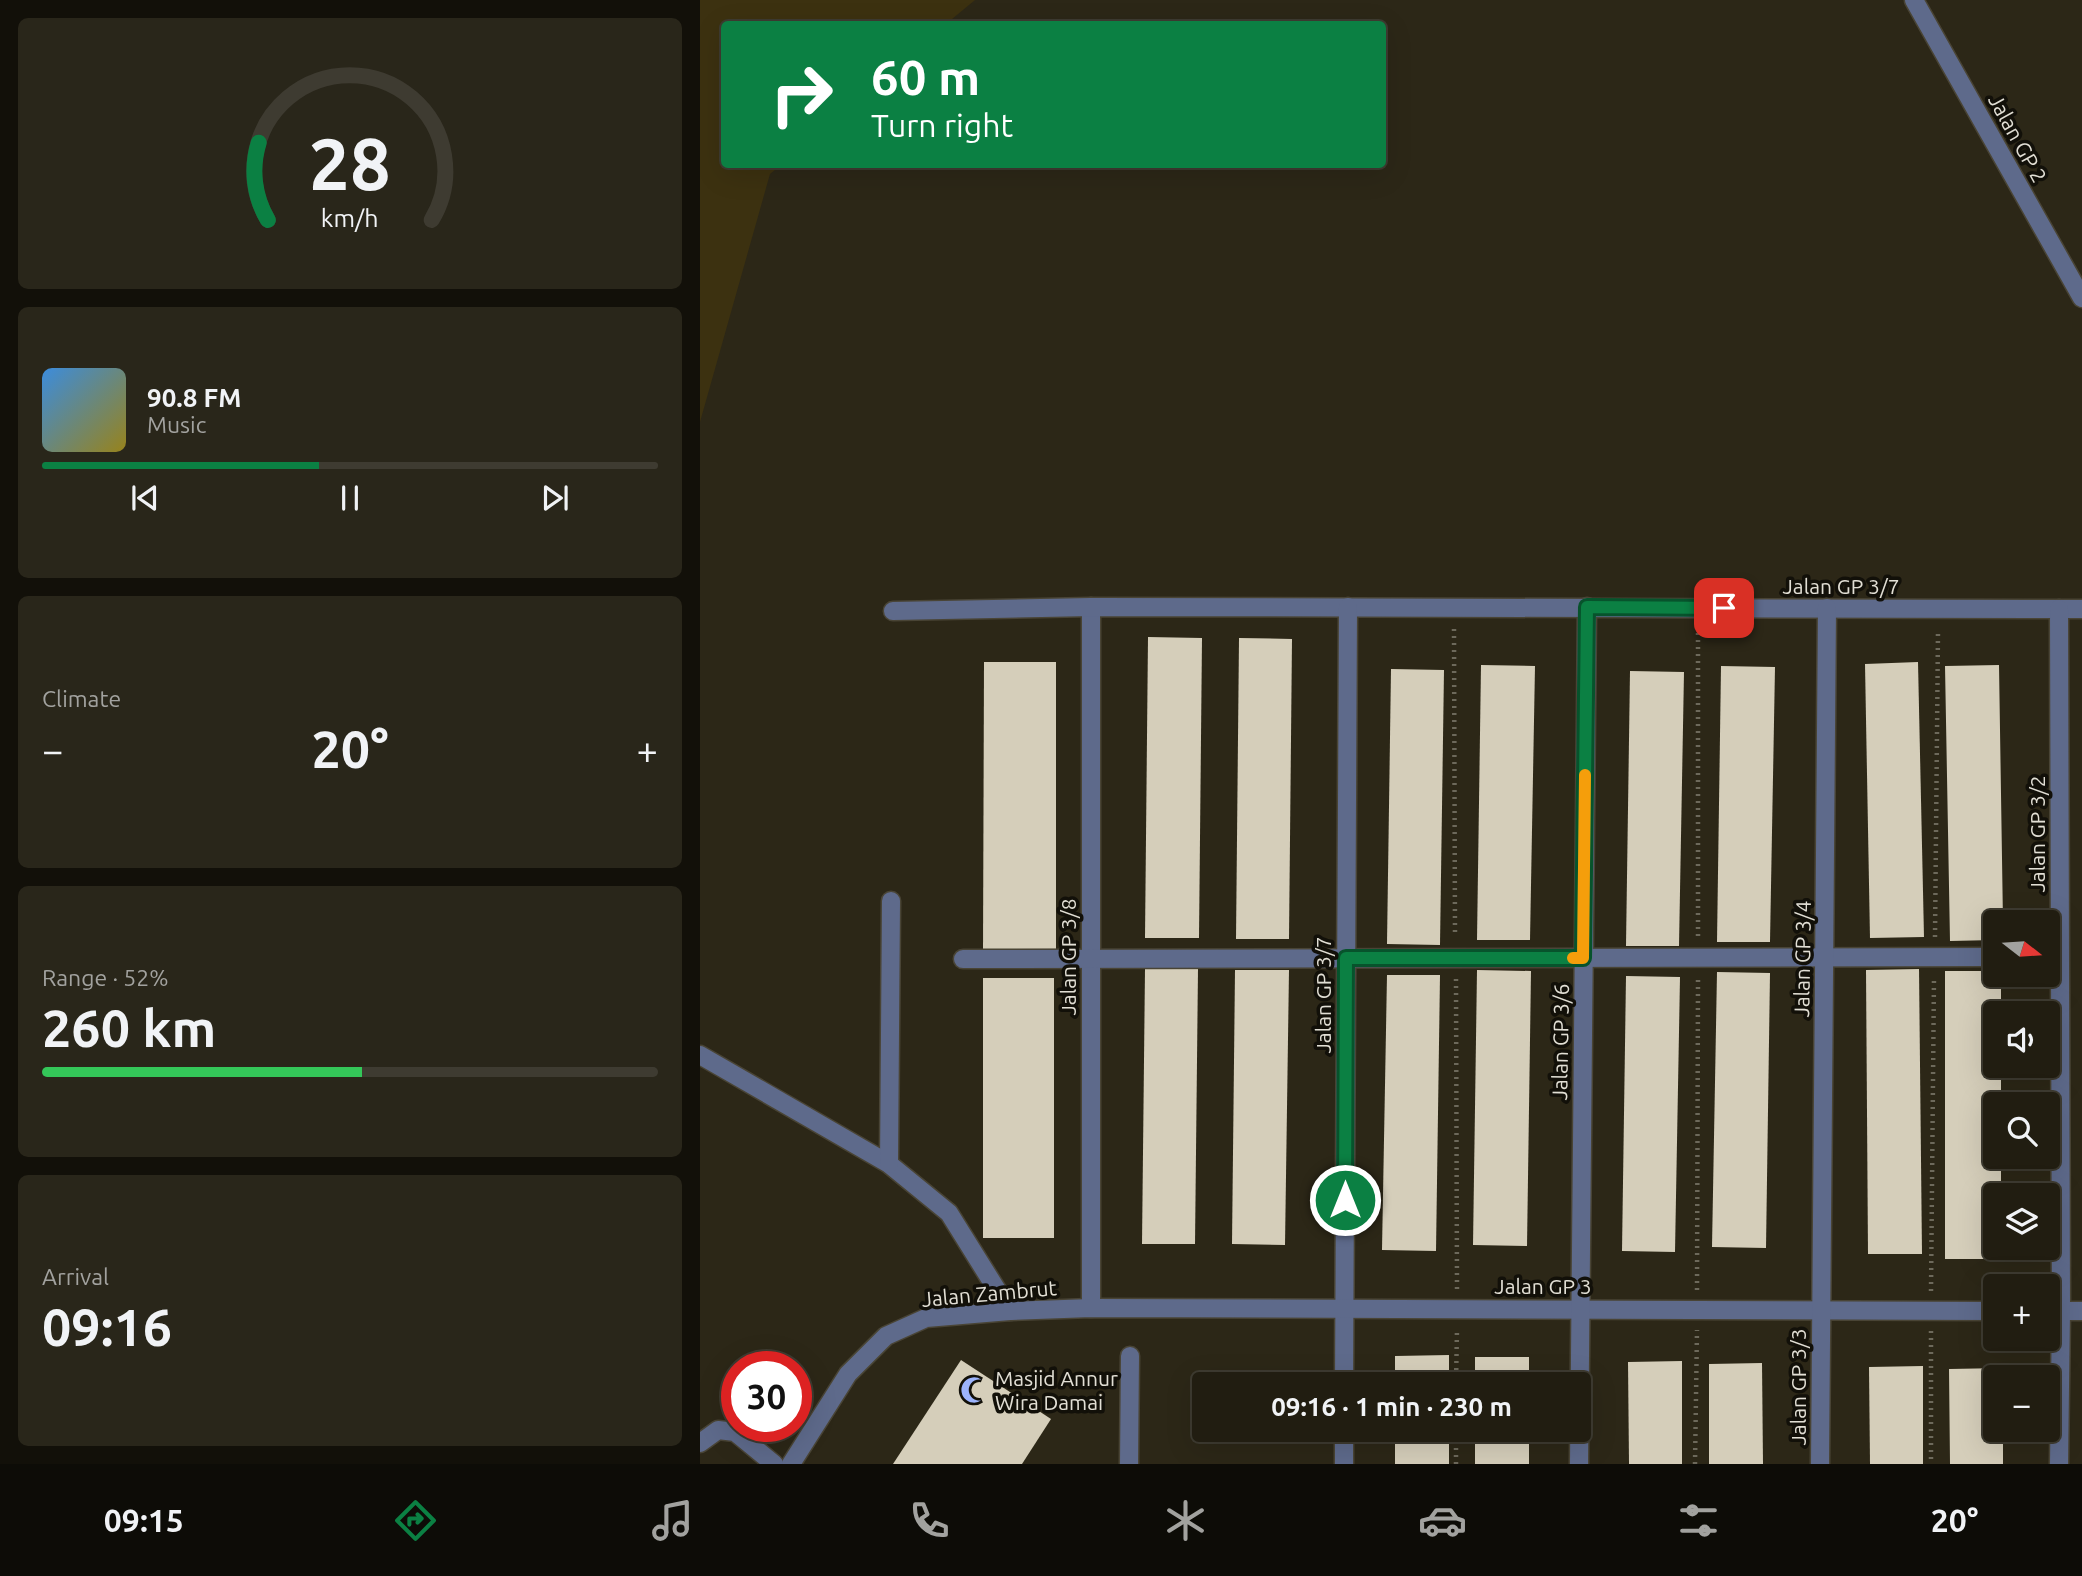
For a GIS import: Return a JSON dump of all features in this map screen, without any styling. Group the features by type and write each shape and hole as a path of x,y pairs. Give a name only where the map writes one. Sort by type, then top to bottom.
{"street":[{"name":"Jalan GP 2","path":"1914,0 2082,298"},
{"name":"Jalan GP 3/7","path":"893,611 1091,607 2082,609"},
{"name":"Jalan GP 3/8","path":"1091,607 1091,1308"},
{"name":"Jalan GP 3/7","path":"1344,1372 1348,607"},
{"name":"Jalan GP 3/6","path":"1578,1464 1587,607"},
{"name":"Jalan GP 3/4","path":"1821,1310 1827,608"},
{"name":"Jalan GP 3/2","path":"2055,910 2059,609"},
{"path":"888,1164 891,901"},
{"path":"963,959 1983,957"},
{"name":"Jalan GP 3/2","path":"2054,987 2054,1274"},
{"path":"700,1055 888,1164 949,1213 1010,1311"},
{"name":"Jalan GP 3","path":"1091,1308 1983,1311"},
{"name":"Jalan Zambrut","path":"791,1464 848,1374 886,1336 926,1318 1091,1308"},
{"name":"Jalan GP 3/3","path":"1820,1464 1821,1310"},
{"path":"2060,1311 2082,1311"},
{"name":"Jalan GP 3/2","path":"2055,1351 2059,1464"},
{"path":"1129,1464 1130,1356"},
{"path":"700,1443 718,1430 735,1432 774,1464"},
{"path":"1344,1442 1344,1464"}],"path":[{"path":"1454,607 1456,1372"},
{"path":"1695,1464 1698,608"},
{"path":"1931,1464 1938,609"},
{"path":"1456,1442 1456,1464"}],"shaded area":[{"path":"700,0 975,0 950,21 721,21 721,168 777,168 770,174 700,422"}],"building":[{"path":"1148,637 1202,638 1199,938 1145,938"},
{"path":"1239,638 1292,639 1289,939 1236,939"},
{"path":"984,662 1056,662 1056,952 983,952"},
{"path":"1918,662 1924,937 1870,938 1865,664"},
{"path":"1481,665 1535,666 1530,940 1477,940"},
{"path":"1999,665 2003,910 1983,910 1983,940 1950,941 1945,666"},
{"path":"1721,666 1775,667 1770,942 1717,942"},
{"path":"1391,669 1444,670 1440,945 1387,944"},
{"path":"1630,671 1684,672 1679,946 1626,946"},
{"path":"1145,969 1198,969 1195,1244 1142,1244"},
{"path":"1919,969 1922,1254 1868,1254 1866,970"},
{"path":"1235,970 1289,970 1285,1245 1232,1244"},
{"path":"1477,970 1531,971 1527,1246 1473,1245"},
{"path":"1945,971 1983,971 1983,987 2001,987 2001,1001 1983,1001 1983,1078 2001,1078 2001,1092 1983,1092 1983,1169 2001,1169 2001,1183 1983,1183 1983,1259 1945,1259"},
{"path":"1717,972 1770,973 1766,1248 1712,1247"},
{"path":"1387,975 1440,975 1436,1251 1382,1250"},
{"path":"1626,976 1680,977 1675,1252 1622,1251"},
{"path":"983,978 1054,978 1054,1238 983,1238"},
{"path":"1449,1355 1449,1372 1395,1372 1395,1356"},
{"path":"1475,1357 1529,1357 1529,1372 1475,1372"},
{"name":"Masjid Annur Wira Damai","path":"961,1360 1051,1419 1022,1464 893,1464"},
{"path":"1682,1361 1682,1464 1629,1464 1628,1362"},
{"path":"1762,1363 1763,1464 1709,1464 1709,1364"},
{"path":"1923,1366 1923,1464 1870,1464 1869,1367"},
{"path":"1983,1368 1983,1442 2003,1442 2003,1464 1950,1464 1949,1369"},
{"path":"1395,1442 1449,1442 1449,1464 1395,1464"},
{"path":"1475,1442 1529,1442 1529,1464 1475,1464"}],"slow traffic":[{"path":"1573,958 1583,958 1585,775"}],"place":[{"name":"Masjid Annur Wira Damai","path":"974,1390"}],"route":[{"path":"1345,1200 1346,958 1583,958 1587,607 1724,608"}]}
